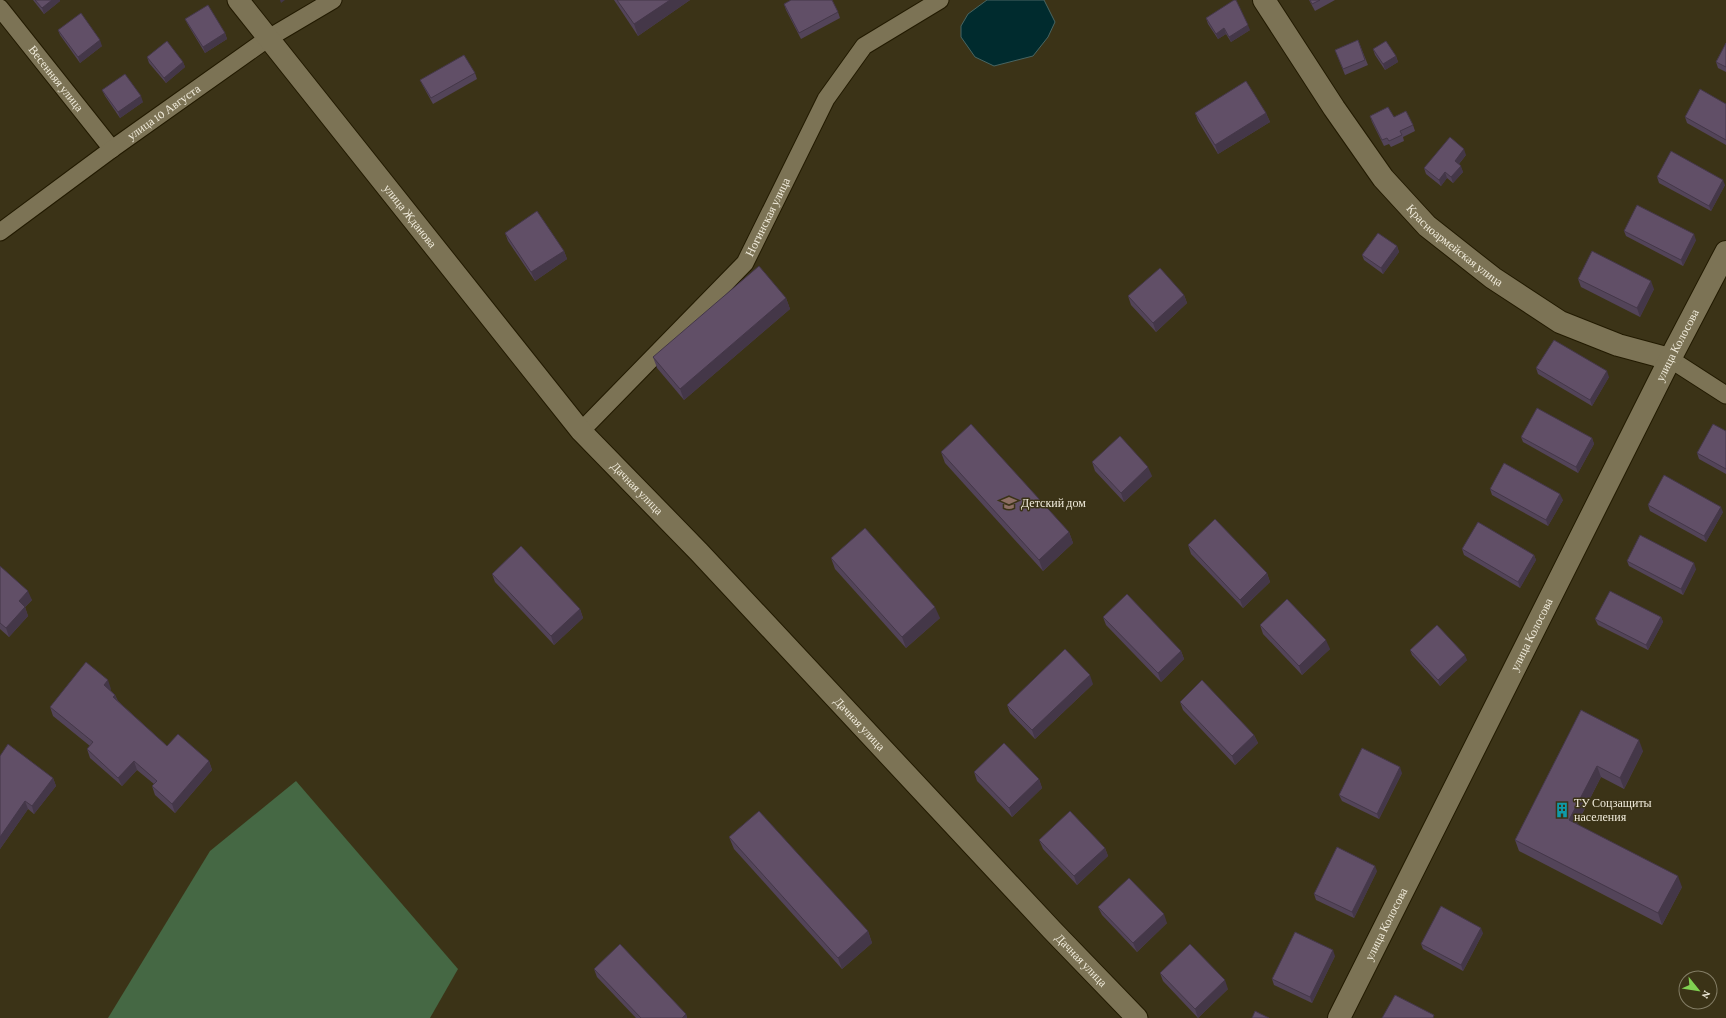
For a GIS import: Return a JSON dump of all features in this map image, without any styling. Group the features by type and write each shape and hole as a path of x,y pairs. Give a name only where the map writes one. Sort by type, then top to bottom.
{"main road":[{"name":"Красноармейская улица","path":"1264,0 1334,108 1383,178 1427,226 1493,278 1560,322 1618,345 1670,358"},
{"name":"улица Колосова","path":"1339,1018 1670,358 1726,252"}],"street":[{"name":"улица Жданова","path":"238,0 267,39 581,431"},
{"name":"улица 10 Августа","path":"0,232 112,149 267,39 333,0"},
{"name":"Ногинская улица","path":"581,431 745,263 826,100 864,46 940,0"},
{"name":"Весенняя улица","path":"0,8 112,149"},
{"name":"Красноармейская улица","path":"1670,358 1726,395"},
{"name":"Дачная улица","path":"581,431 704,558 1047,925 1137,1018"}],"green space":[{"path":"296,781 458,969 430,1018 108,1018 210,851"}],"water":[{"path":"987,0 1044,0 1055,22 1048,37 1033,56 994,66 975,57 961,37 961,26 968,14"}],"building":[{"path":"35,0 52,0 42,8"},
{"path":"617,0 670,0 634,24"},
{"path":"791,0 832,0 838,12 799,33 784,4"},
{"path":"1236,0 1248,25 1229,37 1224,28 1216,34 1206,18"},
{"path":"1310,0 1320,0 1312,4"},
{"path":"208,5 225,33 203,47 185,19"},
{"path":"81,13 100,40 78,57 58,30"},
{"path":"1358,40 1365,60 1343,69 1335,50"},
{"path":"167,41 183,62 164,78 147,57"},
{"path":"1386,41 1396,56 1383,64 1373,49"},
{"path":"1726,43 1726,67 1716,62"},
{"path":"464,55 475,73 431,98 420,80"},
{"path":"125,74 141,96 118,112 102,90"},
{"path":"1246,81 1266,113 1215,145 1195,113"},
{"path":"1700,89 1726,104 1726,140 1685,117"},
{"path":"1388,107 1394,117 1406,111 1413,125 1400,131 1402,135 1389,141 1387,138 1382,140 1370,116"},
{"path":"1450,137 1464,149 1455,161 1461,166 1451,177 1445,172 1439,180 1424,168"},
{"path":"1671,151 1723,180 1709,206 1657,177"},
{"path":"1637,205 1694,234 1681,260 1624,231"},
{"path":"537,211 564,251 531,272 505,233"},
{"path":"1378,233 1397,246 1381,268 1362,255"},
{"path":"1592,251 1651,281 1637,308 1578,279"},
{"path":"759,266 786,298 680,389 653,357"},
{"path":"1160,268 1184,295 1153,323 1128,296"},
{"path":"1554,340 1607,371 1590,400 1536,368"},
{"path":"1537,408 1592,438 1576,467 1521,437"},
{"name":"Детский дом","path":"971,424 1069,532 1039,560 941,452"},
{"path":"1713,424 1726,431 1726,469 1697,453"},
{"path":"1120,436 1148,467 1121,493 1092,462"},
{"path":"1504,463 1560,494 1546,520 1490,489"},
{"path":"1664,475 1721,507 1704,536 1648,505"},
{"path":"1215,519 1267,573 1240,600 1188,545"},
{"path":"1478,522 1534,555 1518,582 1462,549"},
{"path":"865,528 935,607 902,637 831,558"},
{"path":"1640,535 1694,563 1681,589 1627,561"},
{"path":"521,546 580,609 551,636 492,574"},
{"path":"0,566 28,591 19,601 25,607 6,628 0,623"},
{"path":"1610,591 1661,617 1646,645 1595,619"},
{"path":"1127,594 1181,651 1158,673 1103,617"},
{"path":"1287,599 1326,640 1299,666 1260,625"},
{"path":"1437,625 1465,655 1438,680 1410,650"},
{"path":"1065,649 1090,675 1032,730 1007,705"},
{"path":"86,662 108,680 104,685 115,695 113,697 167,746 178,734 209,761 172,804 152,786 157,781 134,761 118,778 87,749 93,742 50,707"},
{"path":"1202,680 1254,735 1232,756 1180,702"},
{"name":"ТУ Соцзащиты населения","path":"1581,710 1639,740 1620,778 1597,766 1569,820 1678,876 1658,913 1515,840"},
{"path":"1004,743 1039,779 1009,808 974,772"},
{"path":"8,744 53,778 32,806 25,801 0,837 0,756"},
{"path":"1362,748 1400,767 1377,814 1339,795"},
{"path":"759,811 868,931 838,958 729,837"},
{"path":"1070,811 1105,848 1074,876 1039,840"},
{"path":"1337,847 1375,866 1352,912 1314,894"},
{"path":"1129,878 1164,914 1133,943 1098,907"},
{"path":"1441,906 1481,928 1461,965 1421,944"},
{"path":"1295,932 1333,950 1310,997 1272,979"},
{"path":"620,944 686,1014 682,1018 641,1018 594,969"},
{"path":"1190,944 1225,980 1195,1009 1160,973"},
{"path":"1395,995 1434,1015 1433,1018 1382,1018"},
{"path":"1255,1011 1269,1018 1252,1018"}],"place":[{"name":"Детский дом","path":"1009,503"},
{"name":"ТУ Соцзащиты населения","path":"1562,810"}]}
